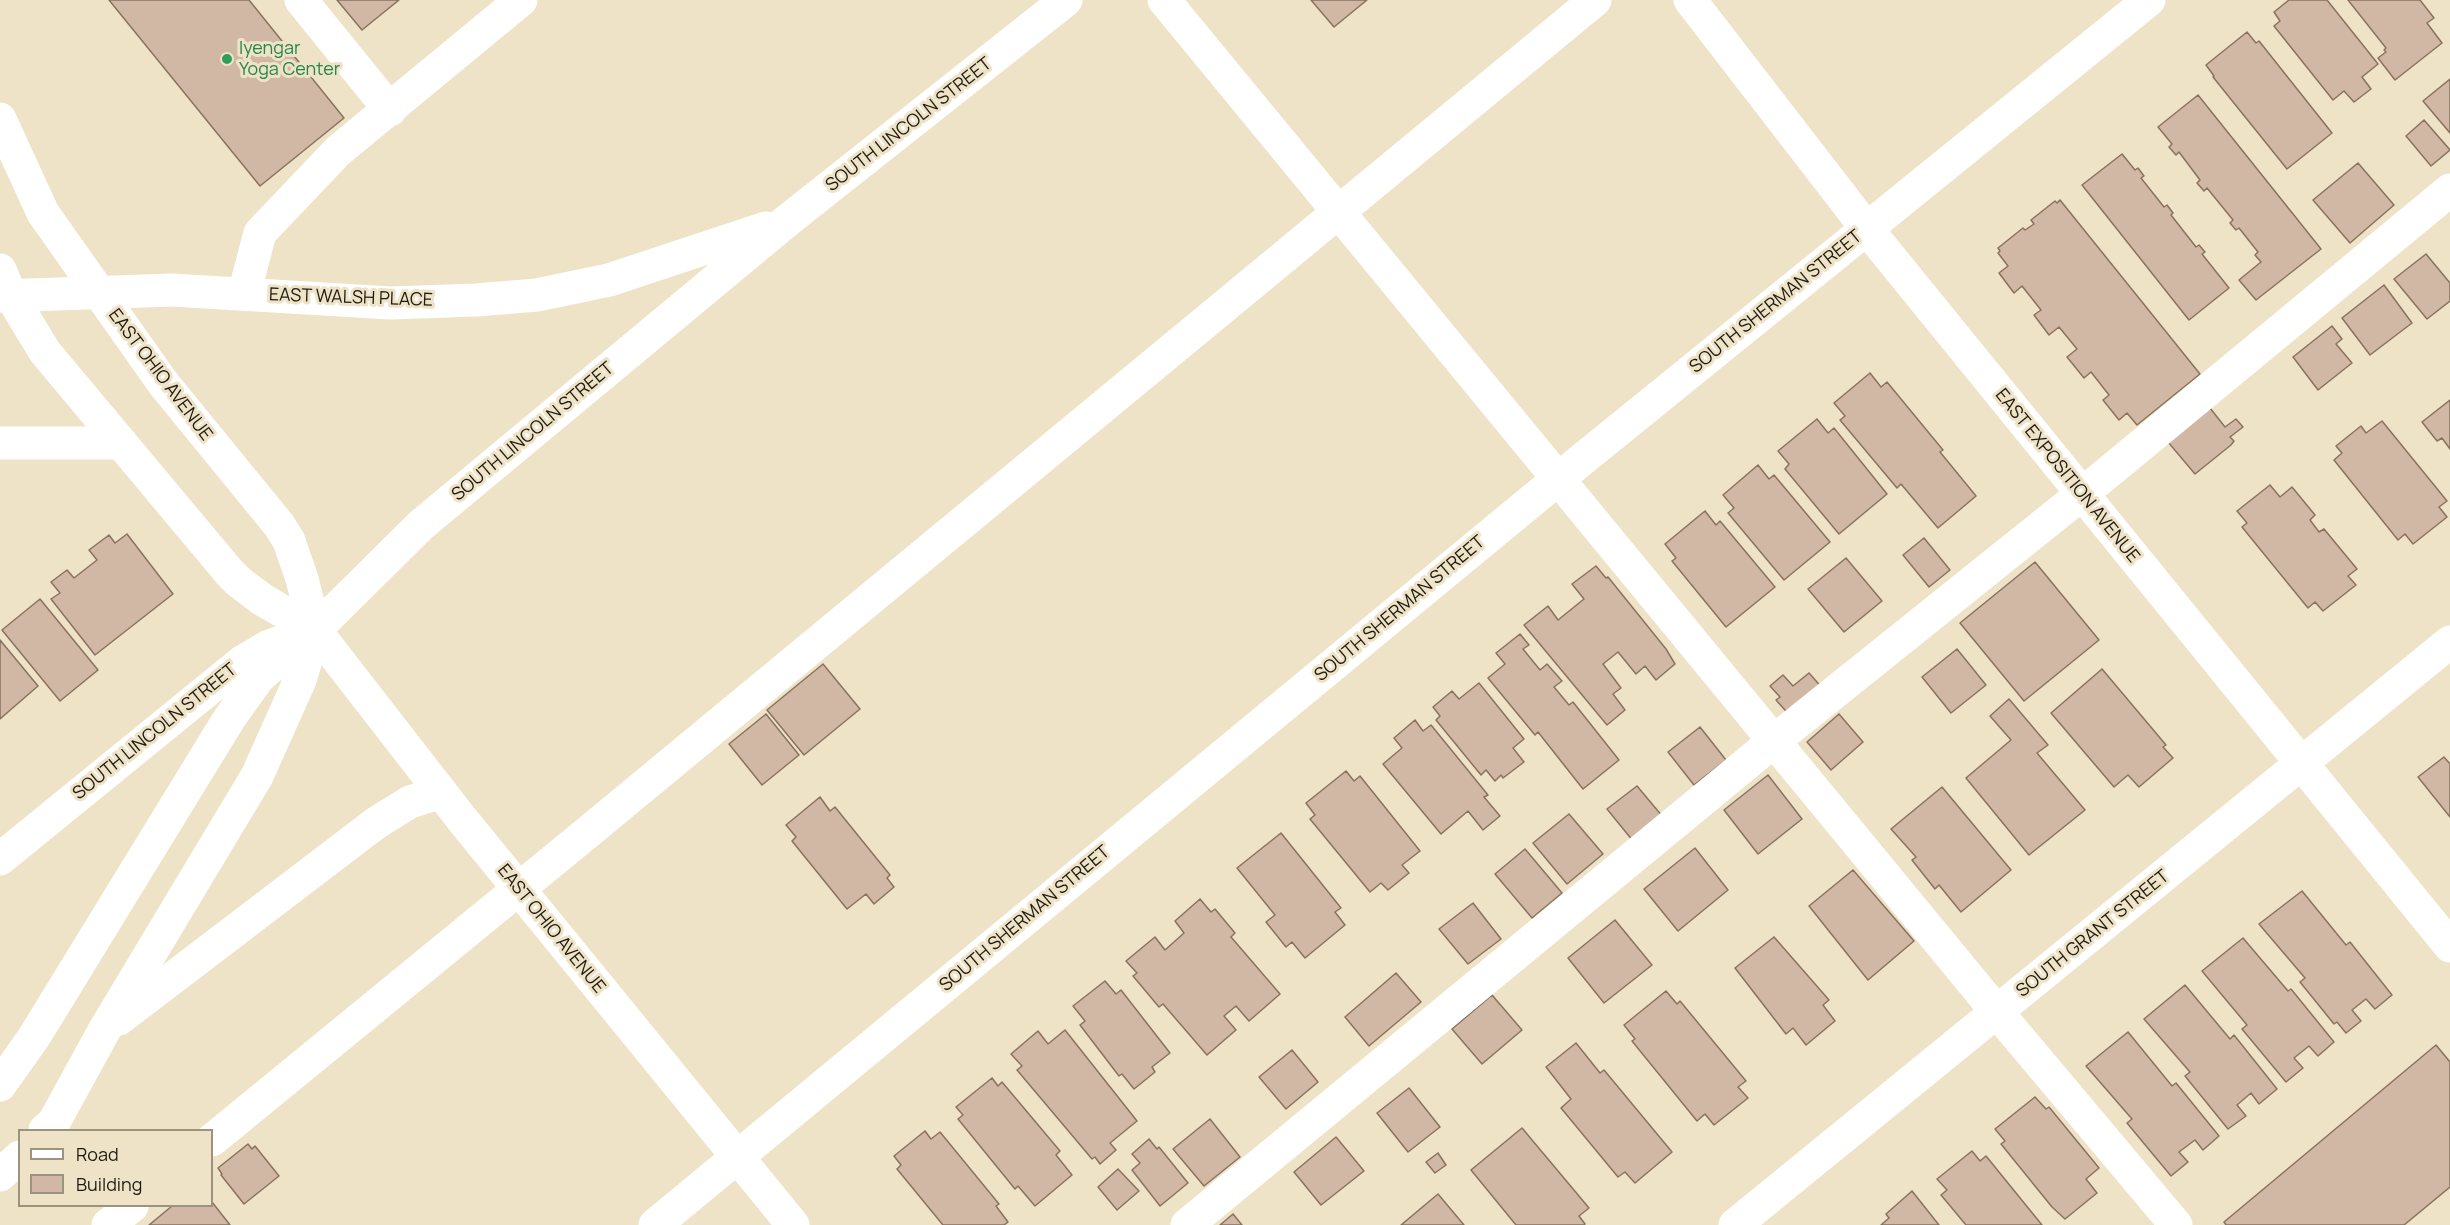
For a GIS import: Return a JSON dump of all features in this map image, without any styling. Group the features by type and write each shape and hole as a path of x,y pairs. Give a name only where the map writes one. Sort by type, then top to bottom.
{"main road":[{"path":"302,0 390,110"},
{"path":"244,294 260,233 338,151 520,0"},
{"name":"SOUTH LINCOLN STREET","path":"0,859 242,662 269,646 315,630 421,525 788,220 1066,0"},
{"path":"1164,0 1997,1012 2176,1225"},
{"path":"213,1139 1595,0"},
{"name":"EAST EXPOSITION AVENUE","path":"1690,0 1867,229 2450,946"},
{"name":"SOUTH SHERMAN STREET","path":"655,1225 1557,478 2149,0"},
{"name":"EAST OHIO AVENUE","path":"0,119 43,213 163,383 279,525 289,541 302,579 315,630"},
{"path":"1187,1225 1774,741 2082,494 2450,190"},
{"name":"EAST WALSH PLACE","path":"4,287 98,292 172,290 391,303 537,295 609,280 788,220"},
{"name":"EAST OHIO AVENUE","path":"4,287 45,352 239,582 264,600 315,630 441,792 792,1225"},
{"path":"0,443 121,443"},
{"path":"47,1129 54,1122 105,1029 257,776 300,680 315,630"},
{"path":"0,1085 40,1027 229,719 259,677 315,630"},
{"name":"SOUTH GRANT STREET","path":"1735,1225 2450,642"},
{"path":"105,1029 376,823 410,802 441,792"},
{"path":"0,1174 18,1159"},
{"path":"108,1225 131,1207"}],"building":[{"name":"Iyengar Yoga Center","path":"109,0 249,0 344,118 260,186"},
{"path":"337,0 399,0 362,30"},
{"path":"1311,0 1367,0 1334,27"},
{"path":"2289,0 2327,0 2378,64 2362,77 2371,89 2354,102 2344,91 2333,100 2274,26 2280,21 2274,12"},
{"path":"2348,0 2420,0 2434,18 2427,23 2442,43 2395,80 2378,58 2386,52 2384,50 2386,48"},
{"path":"2247,32 2256,43 2259,41 2332,133 2287,169 2213,77 2206,65"},
{"path":"2450,79 2450,133 2423,101"},
{"path":"2198,95 2321,249 2256,300 2239,280 2261,262 2255,255 2258,252 2239,228 2236,230 2230,223 2233,220 2207,188 2204,191 2197,183 2200,180 2179,152 2176,155 2169,147 2172,144 2158,127"},
{"path":"2424,120 2450,150 2431,166 2406,136"},
{"path":"2122,154 2135,170 2138,168 2144,176 2141,178 2164,207 2167,205 2173,213 2171,215 2196,247 2199,245 2205,252 2202,254 2229,288 2189,320 2082,185"},
{"path":"2358,163 2394,205 2350,243 2313,200"},
{"path":"2060,200 2200,374 2137,425 2127,413 2119,420 2103,400 2109,395 2091,372 2084,378 2067,357 2077,349 2059,327 2049,335 2034,315 2041,310 2022,286 2014,293 1999,273 2008,266 1998,253 2000,251 1998,248 2023,228 2025,230 2034,224 2031,220 2055,201 2057,203"},
{"path":"2426,254 2450,283 2450,301 2427,319 2394,279"},
{"path":"2384,285 2412,323 2370,355 2342,318"},
{"path":"2332,326 2342,339 2336,344 2352,363 2318,390 2293,357"},
{"path":"1870,373 1881,387 1887,382 1943,450 1940,452 1976,496 1938,528 1901,484 1897,488 1840,420 1845,416 1834,403"},
{"path":"2450,400 2450,449 2442,438 2437,441 2422,422"},
{"path":"2210,408 2225,427 2236,419 2243,427 2230,437 2234,441 2231,445 2195,474 2168,442"},
{"path":"1817,419 1828,433 1834,428 1887,494 1839,534 1785,469 1789,464 1778,451"},
{"path":"2382,421 2447,501 2439,507 2447,517 2413,544 2405,534 2398,540 2334,460 2342,453 2336,446 2361,426 2366,433"},
{"path":"1758,465 1769,479 1774,475 1830,542 1784,580 1728,513 1734,508 1723,495"},
{"path":"2270,485 2280,497 2292,487 2315,515 2310,520 2319,532 2324,529 2357,569 2348,576 2356,585 2323,611 2315,602 2308,608 2242,527 2247,523 2237,511"},
{"path":"1705,511 1716,525 1720,521 1775,587 1726,627 1672,561 1676,558 1665,544"},
{"path":"127,534 173,594 95,655 51,599 60,593 51,582 67,570 74,578 97,560 89,550 109,535 115,543"},
{"path":"1924,538 1950,570 1929,587 1903,555"},
{"path":"1846,558 1882,601 1844,632 1808,589"},
{"path":"2035,562 2099,640 2024,701 1960,623"},
{"path":"1596,566 1606,578 1608,577 1666,649 1675,664 1656,680 1645,666 1636,674 1618,652 1603,664 1621,688 1613,694 1625,710 1607,725 1524,625 1548,606 1558,620 1584,599 1572,584"},
{"path":"40,599 98,670 60,701 2,630"},
{"path":"1520,634 1529,645 1523,649 1540,670 1547,664 1562,681 1554,687 1569,705 1573,702 1619,760 1583,789 1538,732 1535,735 1488,678 1505,664 1496,653"},
{"path":"0,640 38,686 0,719"},
{"path":"1957,649 1986,685 1951,713 1922,677"},
{"path":"823,664 860,709 804,755 767,710"},
{"path":"2102,669 2166,745 2163,747 2173,758 2139,787 2128,775 2114,787 2051,713"},
{"path":"1809,673 1825,691 1793,719 1776,700 1780,697 1770,686 1783,675 1793,686"},
{"path":"1479,683 1524,739 1513,748 1524,762 1503,778 1501,775 1495,781 1486,770 1481,775 1436,720 1440,716 1433,707 1452,691 1459,699"},
{"path":"2009,699 2048,745 2037,753 2085,810 2029,855 1966,778 2011,740 1990,716"},
{"path":"766,714 799,755 762,785 729,744"},
{"path":"1839,714 1863,742 1831,770 1807,742"},
{"path":"1415,720 1423,731 1431,725 1488,795 1484,797 1500,816 1483,830 1468,811 1441,834 1383,764 1402,748 1394,738"},
{"path":"1700,727 1726,760 1694,785 1668,752"},
{"path":"2444,757 2450,764 2450,817 2418,777"},
{"path":"1346,771 1354,781 1360,776 1420,851 1402,865 1409,873 1388,890 1381,883 1370,892 1310,819 1315,815 1306,803"},
{"path":"1768,775 1802,819 1758,854 1724,810"},
{"path":"1637,786 1663,817 1633,841 1607,809"},
{"path":"1942,787 2011,870 1961,912 1939,885 1935,889 1912,860 1916,857 1891,829"},
{"path":"820,797 830,811 835,807 890,875 887,878 894,887 874,904 866,894 847,909 792,841 796,837 786,825"},
{"path":"1569,814 1603,854 1567,884 1533,843"},
{"path":"1281,833 1341,908 1335,912 1345,925 1305,958 1292,942 1286,947 1266,922 1275,915 1237,868"},
{"path":"1695,848 1728,890 1678,931 1644,889"},
{"path":"1525,849 1562,893 1532,918 1495,874"},
{"path":"1853,870 1914,941 1868,980 1809,906"},
{"path":"2302,891 2346,945 2350,942 2392,995 2375,1009 2366,999 2352,1010 2361,1021 2346,1033 2337,1022 2334,1024 2300,982 2305,978 2259,924"},
{"path":"1200,899 1211,912 1215,909 1235,933 1231,937 1280,994 1249,1021 1236,1006 1224,1016 1236,1030 1207,1055 1163,1004 1159,1007 1133,976 1137,973 1126,961 1155,937 1165,950 1184,933 1175,921"},
{"path":"1473,903 1501,939 1468,964 1439,929"},
{"path":"1615,920 1652,965 1604,1003 1568,958"},
{"path":"1774,937 1829,1000 1823,1005 1835,1021 1806,1045 1793,1028 1786,1034 1735,968"},
{"path":"2243,938 2288,991 2291,989 2334,1042 2318,1056 2309,1046 2294,1058 2303,1068 2286,1082 2242,1029 2247,1025 2202,971"},
{"path":"1396,973 1421,1002 1369,1046 1345,1017"},
{"path":"1105,981 1116,994 1121,990 1170,1053 1152,1067 1155,1072 1134,1089 1122,1074 1119,1076 1080,1025 1085,1021 1073,1006"},
{"path":"2185,985 2230,1039 2234,1035 2277,1089 2259,1104 2251,1093 2237,1105 2246,1116 2228,1129 2185,1076 2190,1072 2144,1019"},
{"path":"1666,991 1677,1004 1680,1001 1746,1081 1738,1087 1748,1098 1714,1125 1705,1114 1697,1121 1632,1041 1635,1039 1624,1025"},
{"path":"1492,995 1522,1030 1482,1064 1452,1029"},
{"path":"1065,1030 1137,1121 1110,1143 1116,1150 1100,1164 1095,1157 1092,1159 1017,1070 1022,1066 1011,1054 1038,1031 1048,1044"},
{"path":"2128,1032 2172,1086 2176,1083 2219,1136 2203,1150 2195,1140 2179,1152 2188,1162 2171,1176 2127,1123 2132,1119 2086,1066"},
{"path":"1576,1043 1600,1073 1604,1070 1672,1152 1635,1183 1625,1172 1618,1177 1561,1108 1571,1099 1546,1067"},
{"path":"2436,1045 2450,1062 2450,1187 2404,1225 2226,1225 2224,1222"},
{"path":"1292,1050 1318,1082 1286,1109 1259,1077"},
{"path":"992,1078 998,1086 1002,1082 1060,1151 1056,1155 1072,1175 1035,1206 1018,1186 1015,1189 958,1119 963,1115 956,1107"},
{"path":"1409,1088 1440,1127 1408,1152 1377,1113"},
{"path":"2035,1097 2046,1109 2049,1107 2099,1168 2086,1179 2097,1193 2065,1219 2052,1207 2001,1144 2005,1141 1995,1129"},
{"path":"1210,1119 1240,1157 1204,1186 1173,1149"},
{"path":"1522,1128 1589,1208 1579,1216 1584,1225 1516,1225 1471,1170"},
{"path":"925,1131 931,1139 940,1132 999,1204 996,1206 1008,1222 1004,1225 943,1225 897,1169 901,1165 894,1156"},
{"path":"1336,1137 1364,1171 1321,1205 1294,1172"},
{"path":"1149,1139 1157,1149 1159,1147 1188,1183 1160,1206 1132,1170 1140,1163 1132,1154"},
{"path":"248,1144 252,1149 255,1146 279,1176 244,1204 218,1168"},
{"path":"1972,1151 1980,1161 1986,1156 2042,1225 1966,1225 1941,1195 1947,1190 1937,1179"},
{"path":"1438,1153 1446,1165 1435,1173 1426,1162"},
{"path":"1118,1169 1139,1191 1117,1210 1098,1187"},
{"path":"1912,1191 1939,1225 1881,1225 1889,1218 1886,1214"},
{"path":"1438,1194 1464,1225 1401,1225"},
{"path":"213,1203 230,1225 149,1225 171,1207 213,1207"},
{"path":"1233,1214 1242,1225 1220,1225"}],"place":[{"name":"Iyengar Yoga Center","path":"227,59"}]}
